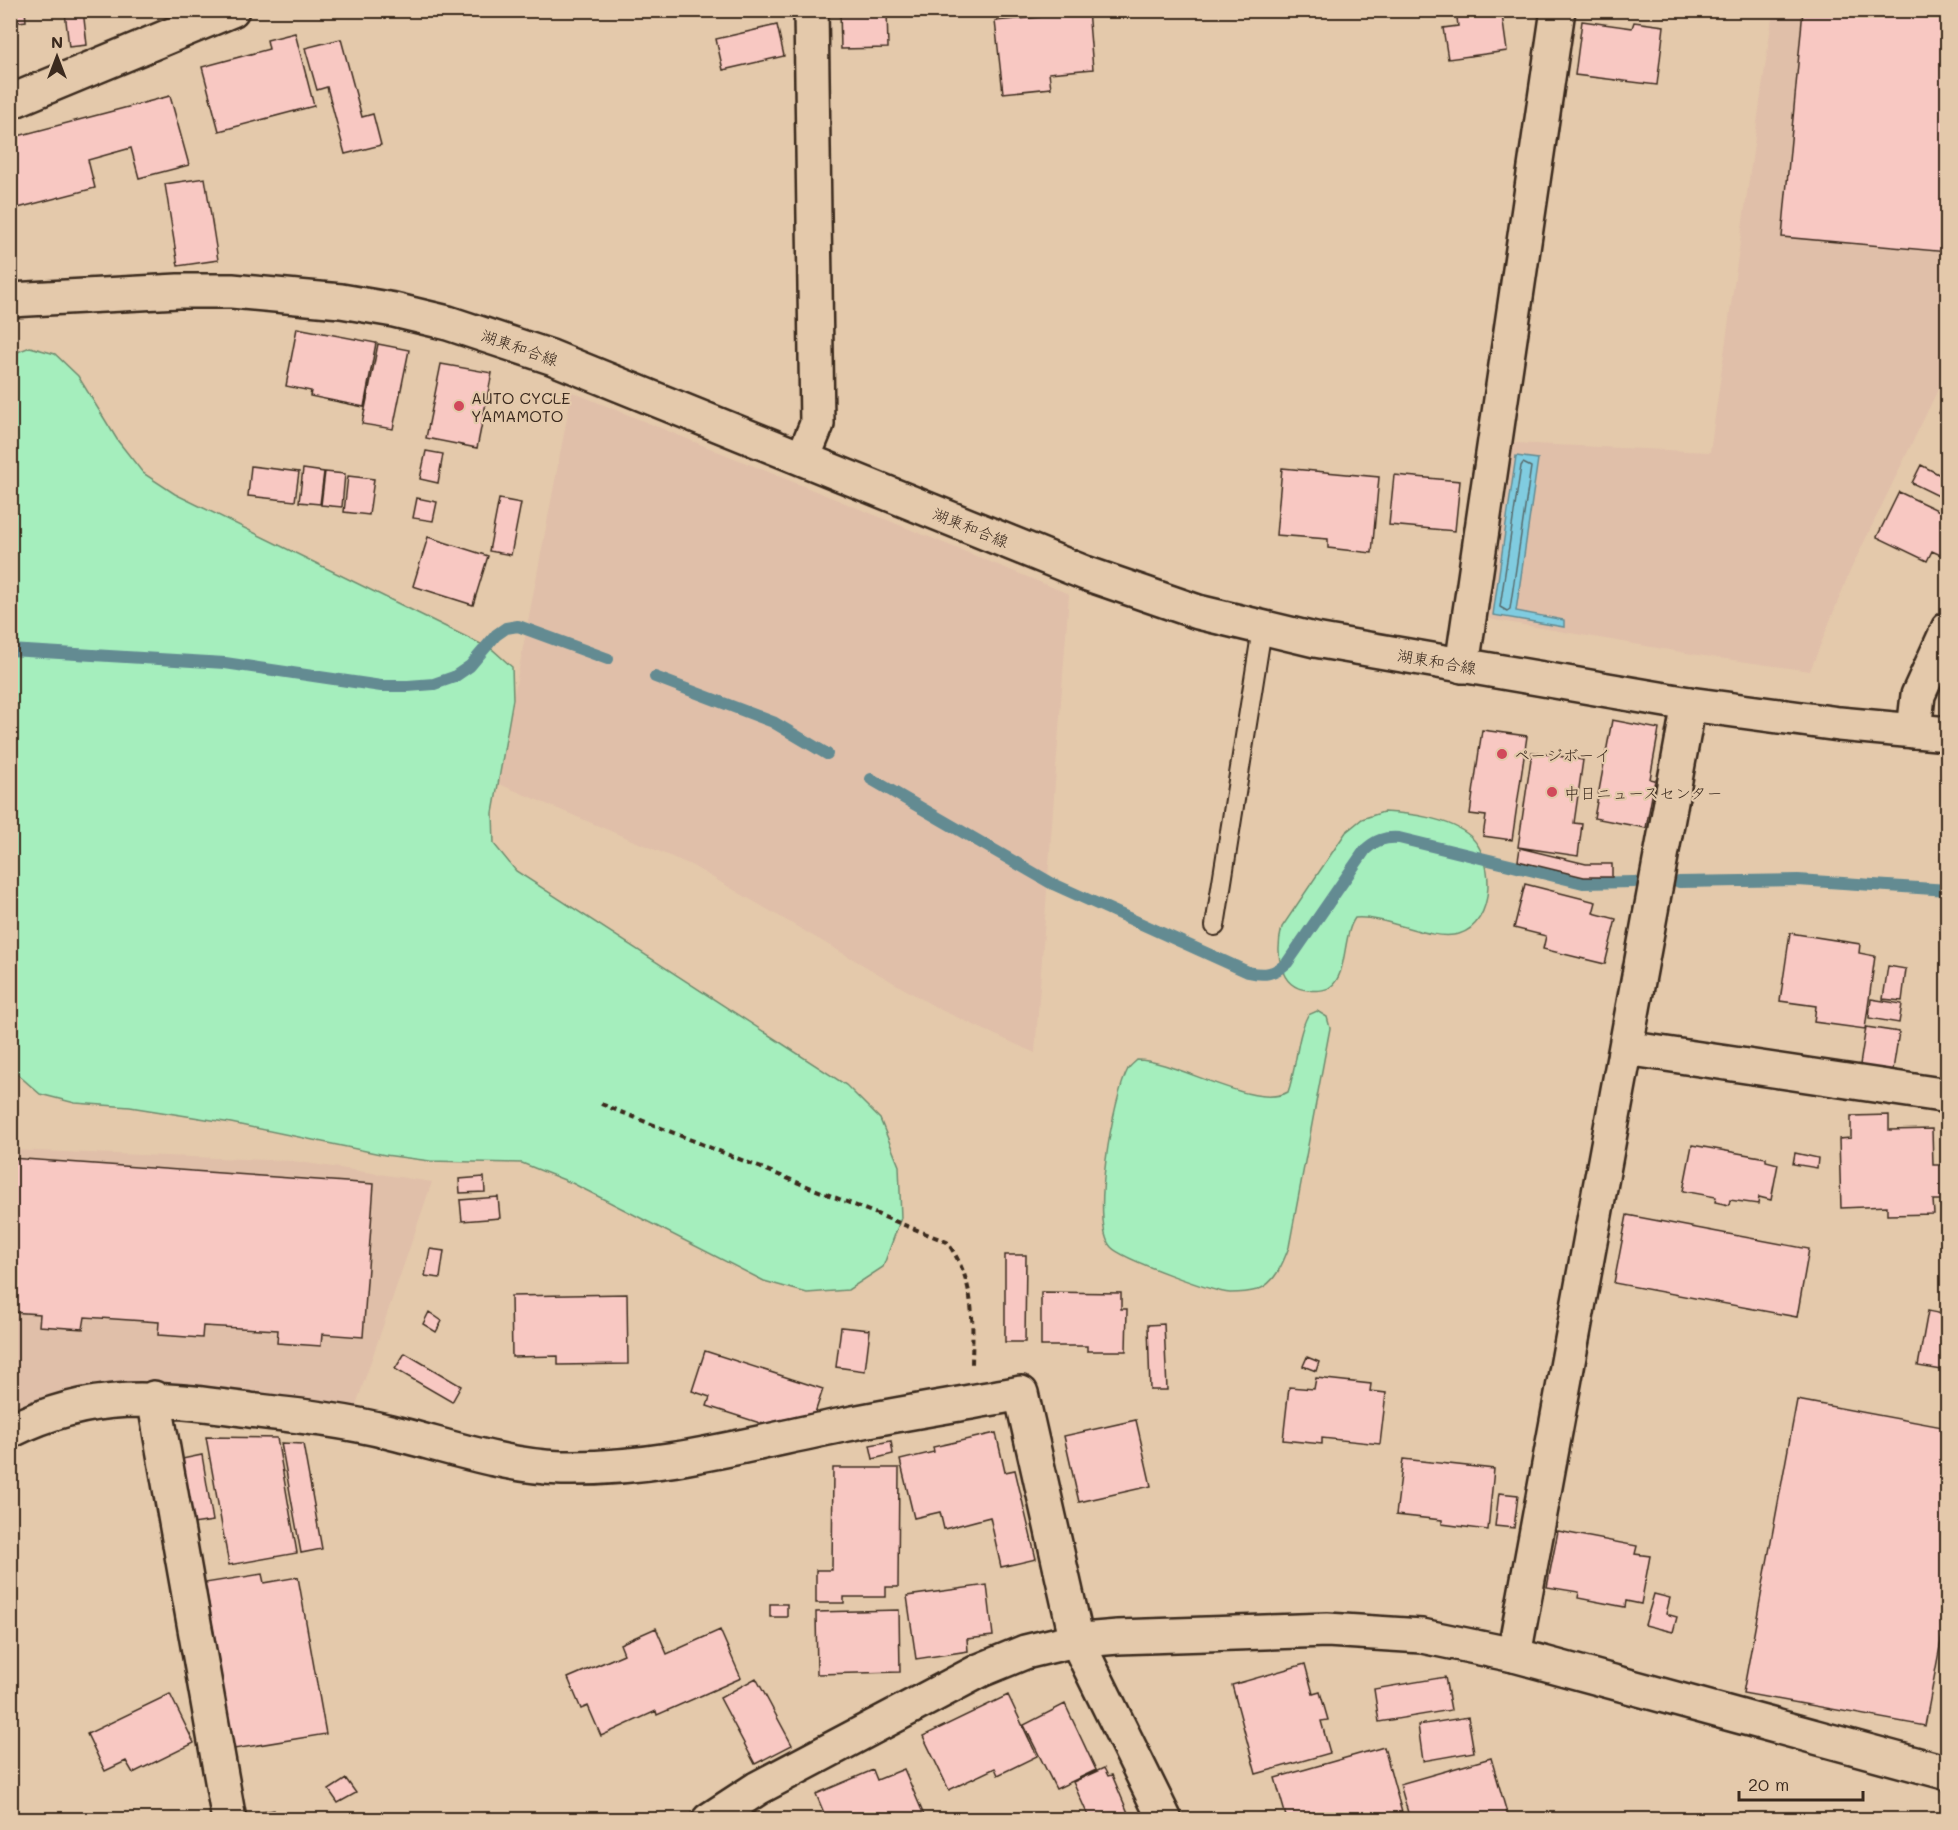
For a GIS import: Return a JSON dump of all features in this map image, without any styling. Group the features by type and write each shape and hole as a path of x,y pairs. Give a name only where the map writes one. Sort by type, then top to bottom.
{"street":[{"path":"10,102 232,10"},
{"path":"802,458 817,424 811,10"},
{"path":"1462,666 1558,10"},
{"name":"湖東和合線","path":"10,300 178,291 232,291 330,299 394,310 448,323 551,357 1142,594 1262,629 1462,666 1689,704 1807,721 1947,734"},
{"path":"1914,731 1918,695 1947,629"},
{"path":"1514,1654 1689,704"},
{"path":"1626,1048 1947,1096"},
{"path":"10,1431 58,1411 90,1403 154,1398 348,1423 466,1453 559,1468 653,1464 845,1425 1021,1394 1077,1641 1165,1820"},
{"path":"154,1398 229,1820"},
{"path":"709,1820 758,1788 981,1670 1025,1652 1077,1641 1316,1631 1375,1632 1445,1640 1514,1654 1947,1773"}],"lane":[{"path":"1215,926 1262,629"}],"path":[{"path":"601,1104 947,1242 961,1261 969,1288 973,1317 972,1402"}],"shaded area":[{"path":"1773,11 1947,11 1947,371 1850,571 1810,671 1698,655 1489,619 1514,443 1710,452"},
{"path":"572,392 1069,594 1035,1053 939,1009 691,865 497,783"},
{"path":"11,1150 293,1161 432,1182 355,1408 189,1387 121,1383 54,1396 11,1414"}],"green space":[{"path":"30,347 55,354 78,376 118,441 143,473 175,494 493,650 512,667 513,699 493,813 494,844 516,871 846,1085 880,1119 899,1166 901,1218 883,1267 848,1290 807,1293 764,1281 572,1183 522,1163 430,1161 385,1155 231,1123 130,1107 75,1103 40,1094 16,1073 10,1064 10,355"},
{"path":"1383,812 1416,815 1440,821 1470,836 1478,846 1487,874 1488,890 1480,918 1471,928 1459,934 1448,935 1422,932 1380,920 1355,918 1348,935 1340,974 1336,981 1330,987 1322,990 1298,988 1290,983 1281,966 1279,946 1282,927 1346,832 1362,819"},
{"path":"1317,1011 1327,1017 1330,1028 1289,1247 1281,1266 1269,1283 1257,1290 1247,1292 1220,1291 1149,1267 1111,1247 1105,1234 1103,1188 1110,1132 1122,1084 1129,1068 1137,1060 1153,1062 1256,1095 1274,1096 1288,1092 1304,1024 1308,1015"}],"water":[{"path":"1516,456 1538,459 1516,611 1564,620 1564,627 1493,615"}],"building":[{"path":"10,10 25,10 26,21 10,23"},
{"path":"83,10 87,45 69,47 65,12"},
{"path":"840,10 887,10 888,48 841,49"},
{"path":"1040,10 1088,10 1093,69 1049,73 1051,88 1003,93 995,21 1040,17"},
{"path":"1456,10 1511,10 1511,14 1502,15 1507,51 1448,59 1443,28 1458,26"},
{"path":"1803,10 1948,10 1948,252 1782,237"},
{"path":"1582,21 1632,28 1634,22 1664,26 1657,85 1575,75"},
{"path":"777,25 784,56 723,70 716,39"},
{"path":"295,33 314,106 219,131 202,67 269,49 267,40"},
{"path":"341,39 362,117 373,114 381,145 345,154 327,87 317,90 305,48"},
{"path":"170,96 189,165 139,178 131,148 88,160 95,188 10,210 10,138"},
{"path":"205,178 218,260 178,266 165,184"},
{"path":"297,328 376,343 364,407 310,396 311,391 286,386"},
{"path":"378,344 409,350 393,429 362,424"},
{"name":"AUTO CYCLE YAMAMOTO","path":"441,364 492,373 477,448 426,438"},
{"path":"1948,397 1948,426 1943,424 1947,418 1939,413"},
{"path":"426,451 443,454 438,483 420,479"},
{"path":"1921,465 1948,479 1947,500 1912,483"},
{"path":"251,466 299,472 295,501 248,496"},
{"path":"1282,468 1379,477 1372,553 1328,548 1328,539 1276,535"},
{"path":"303,469 324,472 320,504 299,502"},
{"path":"325,472 345,474 342,507 321,505"},
{"path":"1394,475 1460,481 1455,531 1389,525"},
{"path":"348,476 374,479 369,515 344,512"},
{"path":"1899,492 1948,515 1947,558 1932,551 1927,561 1877,537"},
{"path":"417,498 437,502 433,521 413,518"},
{"path":"499,499 521,503 511,555 489,551"},
{"path":"428,537 488,556 473,605 413,586"},
{"path":"1612,720 1659,729 1650,779 1655,780 1646,828 1594,818"},
{"path":"1482,730 1527,736 1512,840 1483,836 1486,816 1470,814"},
{"name":"中日ニュースセンター","path":"1532,752 1583,760 1574,823 1582,824 1578,856 1518,847"},
{"path":"1520,848 1586,864 1612,864 1612,877 1584,877 1518,861"},
{"path":"1525,884 1596,902 1593,913 1616,919 1605,964 1543,949 1546,936 1514,928"},
{"path":"1790,933 1860,944 1859,953 1875,956 1865,1029 1814,1022 1816,1006 1780,1001"},
{"path":"1888,966 1906,969 1902,1001 1883,999"},
{"path":"1871,999 1902,1004 1899,1023 1869,1018"},
{"path":"1866,1027 1899,1032 1892,1076 1859,1071"},
{"path":"1889,1115 1889,1130 1932,1129 1933,1165 1948,1165 1948,1200 1933,1200 1934,1214 1887,1215 1887,1206 1841,1208 1839,1139 1851,1138 1851,1116"},
{"path":"1692,1145 1766,1158 1766,1161 1778,1164 1771,1200 1759,1197 1758,1204 1730,1200 1729,1205 1715,1202 1716,1197 1683,1191"},
{"path":"1795,1153 1818,1158 1817,1168 1793,1164"},
{"path":"10,1158 374,1184 363,1337 322,1334 321,1346 277,1343 278,1330 203,1326 202,1338 158,1335 159,1322 85,1317 83,1329 39,1326 40,1314 10,1312"},
{"path":"484,1177 485,1192 460,1193 459,1179"},
{"path":"498,1197 500,1218 462,1221 460,1200"},
{"path":"1627,1215 1809,1249 1797,1317 1614,1283"},
{"path":"430,1249 444,1251 440,1278 425,1276"},
{"path":"1005,1255 1026,1255 1025,1342 1005,1342"},
{"path":"1041,1292 1121,1293 1121,1309 1127,1309 1126,1351 1087,1351 1087,1346 1041,1346"},
{"path":"627,1294 628,1364 558,1365 558,1356 512,1357 511,1296"},
{"path":"1928,1311 1948,1315 1948,1371 1918,1366"},
{"path":"429,1312 442,1321 436,1332 423,1324"},
{"path":"1164,1324 1167,1390 1150,1390 1148,1325"},
{"path":"841,1327 870,1330 865,1371 836,1367"},
{"path":"705,1351 823,1389 815,1413 763,1424 707,1406 710,1397 692,1391"},
{"path":"405,1353 461,1386 452,1402 395,1369"},
{"path":"1307,1357 1319,1362 1316,1371 1303,1366"},
{"path":"1316,1378 1371,1384 1370,1391 1386,1393 1380,1444 1322,1438 1322,1444 1283,1440 1289,1387 1314,1389"},
{"path":"1797,1400 1948,1428 1948,1604 1925,1726 1743,1693"},
{"path":"1136,1420 1151,1486 1079,1502 1064,1436"},
{"path":"996,1433 1005,1472 1015,1470 1036,1559 1001,1567 990,1517 944,1529 940,1512 914,1518 900,1460 934,1452 933,1447"},
{"path":"206,1437 277,1438 297,1553 229,1565"},
{"path":"891,1441 893,1454 873,1459 870,1445"},
{"path":"281,1443 303,1444 322,1549 301,1553"},
{"path":"202,1455 213,1521 193,1524 182,1459"},
{"path":"1403,1459 1494,1469 1488,1530 1442,1524 1442,1520 1396,1515"},
{"path":"833,1468 899,1468 898,1587 886,1587 886,1597 844,1597 844,1603 816,1603 816,1570 832,1570"},
{"path":"1499,1493 1518,1495 1514,1528 1495,1526"},
{"path":"1558,1531 1637,1546 1635,1554 1650,1556 1641,1604 1626,1601 1625,1607 1578,1598 1579,1592 1547,1587"},
{"path":"262,1574 264,1583 298,1577 326,1734 234,1749 205,1583"},
{"path":"987,1585 993,1636 967,1639 968,1651 916,1659 907,1596"},
{"path":"1654,1594 1670,1598 1666,1614 1677,1617 1673,1632 1645,1625"},
{"path":"770,1604 787,1604 787,1617 770,1617"},
{"path":"899,1610 900,1672 817,1674 816,1612"},
{"path":"656,1628 667,1654 720,1630 741,1678 657,1715 656,1711 601,1736 588,1706 581,1709 568,1678 624,1654 620,1644"},
{"path":"1305,1664 1313,1694 1320,1692 1328,1720 1321,1721 1330,1753 1256,1774 1232,1685"},
{"path":"1445,1677 1451,1710 1379,1722 1374,1689"},
{"path":"756,1678 792,1745 755,1764 720,1698"},
{"path":"170,1694 194,1743 133,1773 126,1761 105,1771 87,1734"},
{"path":"1008,1695 1037,1756 998,1775 995,1768 949,1790 923,1736"},
{"path":"1065,1704 1096,1770 1056,1789 1024,1725"},
{"path":"1468,1717 1474,1752 1423,1761 1418,1725"},
{"path":"1384,1747 1404,1820 1287,1820 1275,1778"},
{"path":"1491,1758 1509,1820 1410,1820 1400,1784"},
{"path":"1104,1768 1108,1776 1112,1775 1131,1820 1090,1820 1073,1782"},
{"path":"904,1769 926,1820 827,1820 816,1794 873,1770 877,1780"},
{"path":"346,1779 356,1793 338,1803 329,1790"},
{"path":"274,1810 275,1820 251,1820 250,1814"}],"waterway":[{"path":"10,650 225,663 381,686 408,686 434,684 454,677 470,666 496,635 506,628 518,626 608,659"},
{"path":"655,677 773,722 827,754"},
{"path":"871,779 1051,883 1254,973 1269,973 1287,963 1365,850 1389,838 1399,838 1583,883 1634,882"},
{"path":"1679,882 1798,880 1948,890"}],"place":[{"name":"AUTO CYCLE YAMAMOTO","path":"459,406"},
{"name":"ページボーイ","path":"1502,754"},
{"name":"中日ニュースセンター","path":"1552,792"}]}
